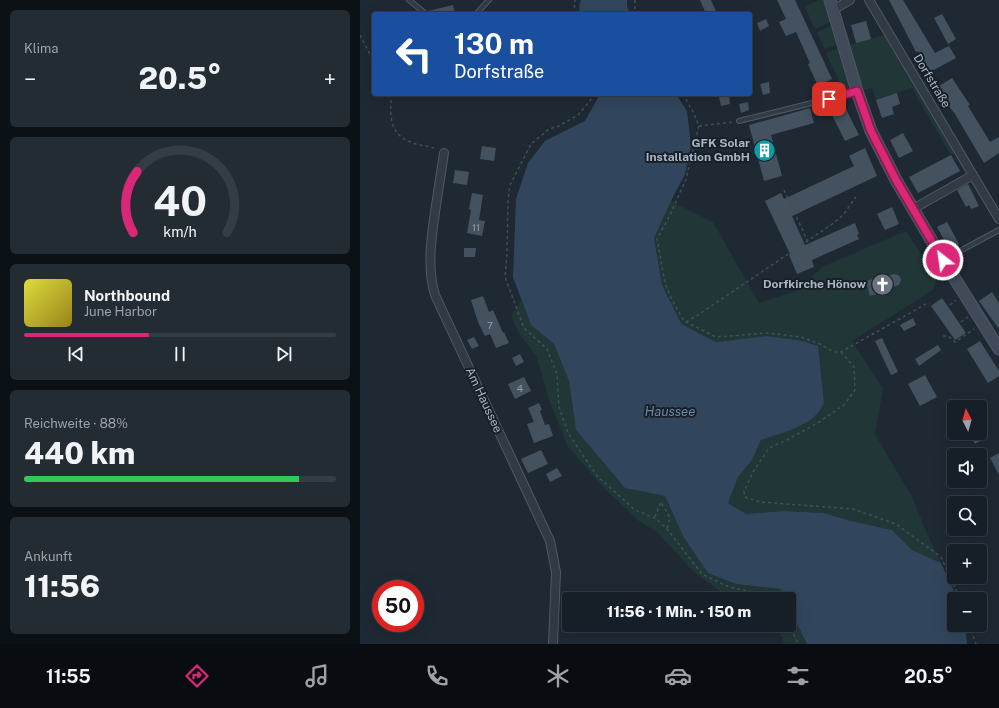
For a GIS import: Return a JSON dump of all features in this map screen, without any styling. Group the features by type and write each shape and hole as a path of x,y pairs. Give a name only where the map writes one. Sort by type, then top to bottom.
{"main road":[{"path":"832,5 857,91 871,131 896,180 913,209 999,349"}],"street":[{"path":"832,5 850,0"},
{"name":"Dorfstraße","path":"869,0 999,219"},
{"name":"Am Haussee","path":"444,153 430,246 430,273 432,287 550,541 556,572 553,644"},
{"path":"913,209 973,175"}],"lane":[{"path":"409,0 424,12"},
{"path":"478,12 489,0"},
{"path":"739,121 857,91"},
{"path":"943,260 999,230"}],"path":[{"path":"574,12 576,0"},
{"path":"635,0 635,12"},
{"path":"360,35 372,58"},
{"path":"390,96 391,116 395,131 398,135 416,144 433,147 444,153"},
{"path":"594,96 578,115 559,126 549,129 531,144 510,186 508,200 505,277 524,328 547,349 556,374 559,407 568,433 597,476 635,510 655,518 667,529 702,574 729,587 753,592"},
{"path":"684,96 699,126 686,179 671,213 657,239 665,283 672,300 684,321 716,337 767,333 802,337 820,344 834,352 841,352 926,304"},
{"path":"699,126 739,121"},
{"path":"784,190 816,259"},
{"path":"686,322 831,225 843,215 856,197"},
{"path":"950,305 956,300"},
{"path":"961,322 968,317"},
{"path":"943,336 948,336 955,342 976,328"},
{"path":"841,352 854,367 855,390 844,405 819,422 789,439 769,448 753,472 744,492 745,497 760,502 853,509 896,524 941,557 957,592"},
{"path":"655,518 661,502 670,518 667,529"},
{"path":"793,632 798,644"},
{"path":"972,632 976,644"}],"green space":[{"path":"819,0 824,0 830,22 815,29 805,7"},
{"path":"831,26 837,45 825,49 817,32"},
{"path":"884,35 955,152 951,155 912,88 876,100 872,88 863,90 849,45"},
{"path":"838,48 851,90 844,92 826,53"},
{"path":"671,201 713,222 759,303 799,290 822,267 906,231 937,279 933,290 852,341 883,389 875,434 912,497 941,563 912,550 892,530 851,521 824,513 783,511 746,514 728,503 737,478 752,460 761,440 805,424 824,402 818,347 766,336 716,342 681,323 662,285 654,238"},
{"path":"521,300 531,325 554,344 569,381 576,430 625,488 665,496 683,536 736,584 780,589 782,592 721,592 693,571 657,532 639,521 605,489 568,447 549,400 537,357 521,336 511,317"},
{"path":"796,622 807,644 784,644 780,632 796,632"}],"water":[{"path":"581,0 627,0 629,12 580,12 579,6"},
{"name":"Haussee","path":"599,96 677,96 687,111 691,146 685,174 654,238 662,285 681,323 716,342 766,336 802,341 818,346 824,402 820,410 814,417 798,427 761,440 752,460 738,477 728,503 746,514 783,511 824,513 851,521 892,530 912,550 941,563 947,576 947,584 951,584 954,592 947,592 947,632 965,632 967,644 807,644 796,622 796,592 782,592 780,589 736,584 708,573 683,536 665,496 625,488 576,430 569,381 554,344 531,325 513,277 516,199 528,163 545,141 585,121"}],"building":[{"path":"700,0 711,0 716,12 705,12"},
{"path":"777,0 795,0 832,79 818,86 808,64 810,63 796,32 786,36 779,22 786,19"},
{"path":"889,0 903,0 935,53 949,46 956,58 930,72 918,51 916,52"},
{"path":"453,5 455,12 428,12"},
{"path":"942,14 956,39 948,44 934,18"},
{"path":"766,19 769,26 760,31 757,23"},
{"path":"866,21 871,39 856,43 851,25"},
{"path":"952,78 970,105 968,106 990,142 999,137 999,153 984,163 955,114 945,101 948,100 939,86"},
{"path":"769,82 770,93 763,95 760,84"},
{"path":"897,93 900,104 892,107 894,114 882,118 876,100"},
{"path":"729,96 730,104 721,106 719,97"},
{"path":"842,101 859,135 845,141 828,107"},
{"path":"748,102 749,110 741,113 739,104"},
{"name":"GFK Solar Installation GmbH","path":"810,108 814,123 771,135 782,176 764,181 749,125"},
{"path":"903,133 913,151 899,158 890,140"},
{"path":"482,146 496,148 494,161 480,159"},
{"path":"865,148 877,176 792,216 805,245 855,223 859,234 857,235 859,239 812,260 814,267 797,274 789,255 790,254 765,201 781,193 784,199 854,166 849,156"},
{"path":"951,155 960,171 918,193 909,177"},
{"path":"455,170 469,172 467,185 453,183"},
{"path":"968,184 979,206 971,209 969,205 966,207 957,190"},
{"path":"472,193 483,195 479,220 485,221 482,236 467,233"},
{"path":"892,207 899,224 885,230 877,214"},
{"path":"947,222 959,244 949,249 937,227"},
{"path":"464,248 476,248 475,257 464,257"},
{"name":"Dorfkirche Hönow","path":"894,274 900,277 901,280 899,285 889,288 890,290 870,296 866,281"},
{"path":"992,292 999,303 999,329 979,301"},
{"path":"483,296 489,312 493,310 509,343 496,348 490,334 485,336 478,322 471,300"},
{"path":"942,298 966,333 955,340 931,306"},
{"path":"913,318 916,325 904,331 900,325"},
{"path":"474,337 479,346 472,349 467,340"},
{"path":"882,338 898,372 891,375 875,341"},
{"path":"980,341 999,371 999,376 988,383 967,349"},
{"path":"938,345 941,350 919,366 915,359"},
{"path":"520,354 524,362 516,366 512,358"},
{"path":"925,375 937,397 920,406 908,384"},
{"path":"524,377 531,391 515,399 508,384"},
{"path":"539,403 545,425 549,424 553,436 534,443 527,424 534,422 528,408"},
{"path":"972,440 982,440 975,444"},
{"path":"541,450 548,464 528,473 521,459"},
{"path":"999,453 999,475 990,458"},
{"path":"557,468 562,476 550,482 546,474"}],"place":[{"name":"GFK Solar Installation GmbH","path":"765,150"},
{"name":"Dorfkirche Hönow","path":"882,284"}],"route":[{"path":"829,99 857,91 871,131 896,180 943,260"}]}
